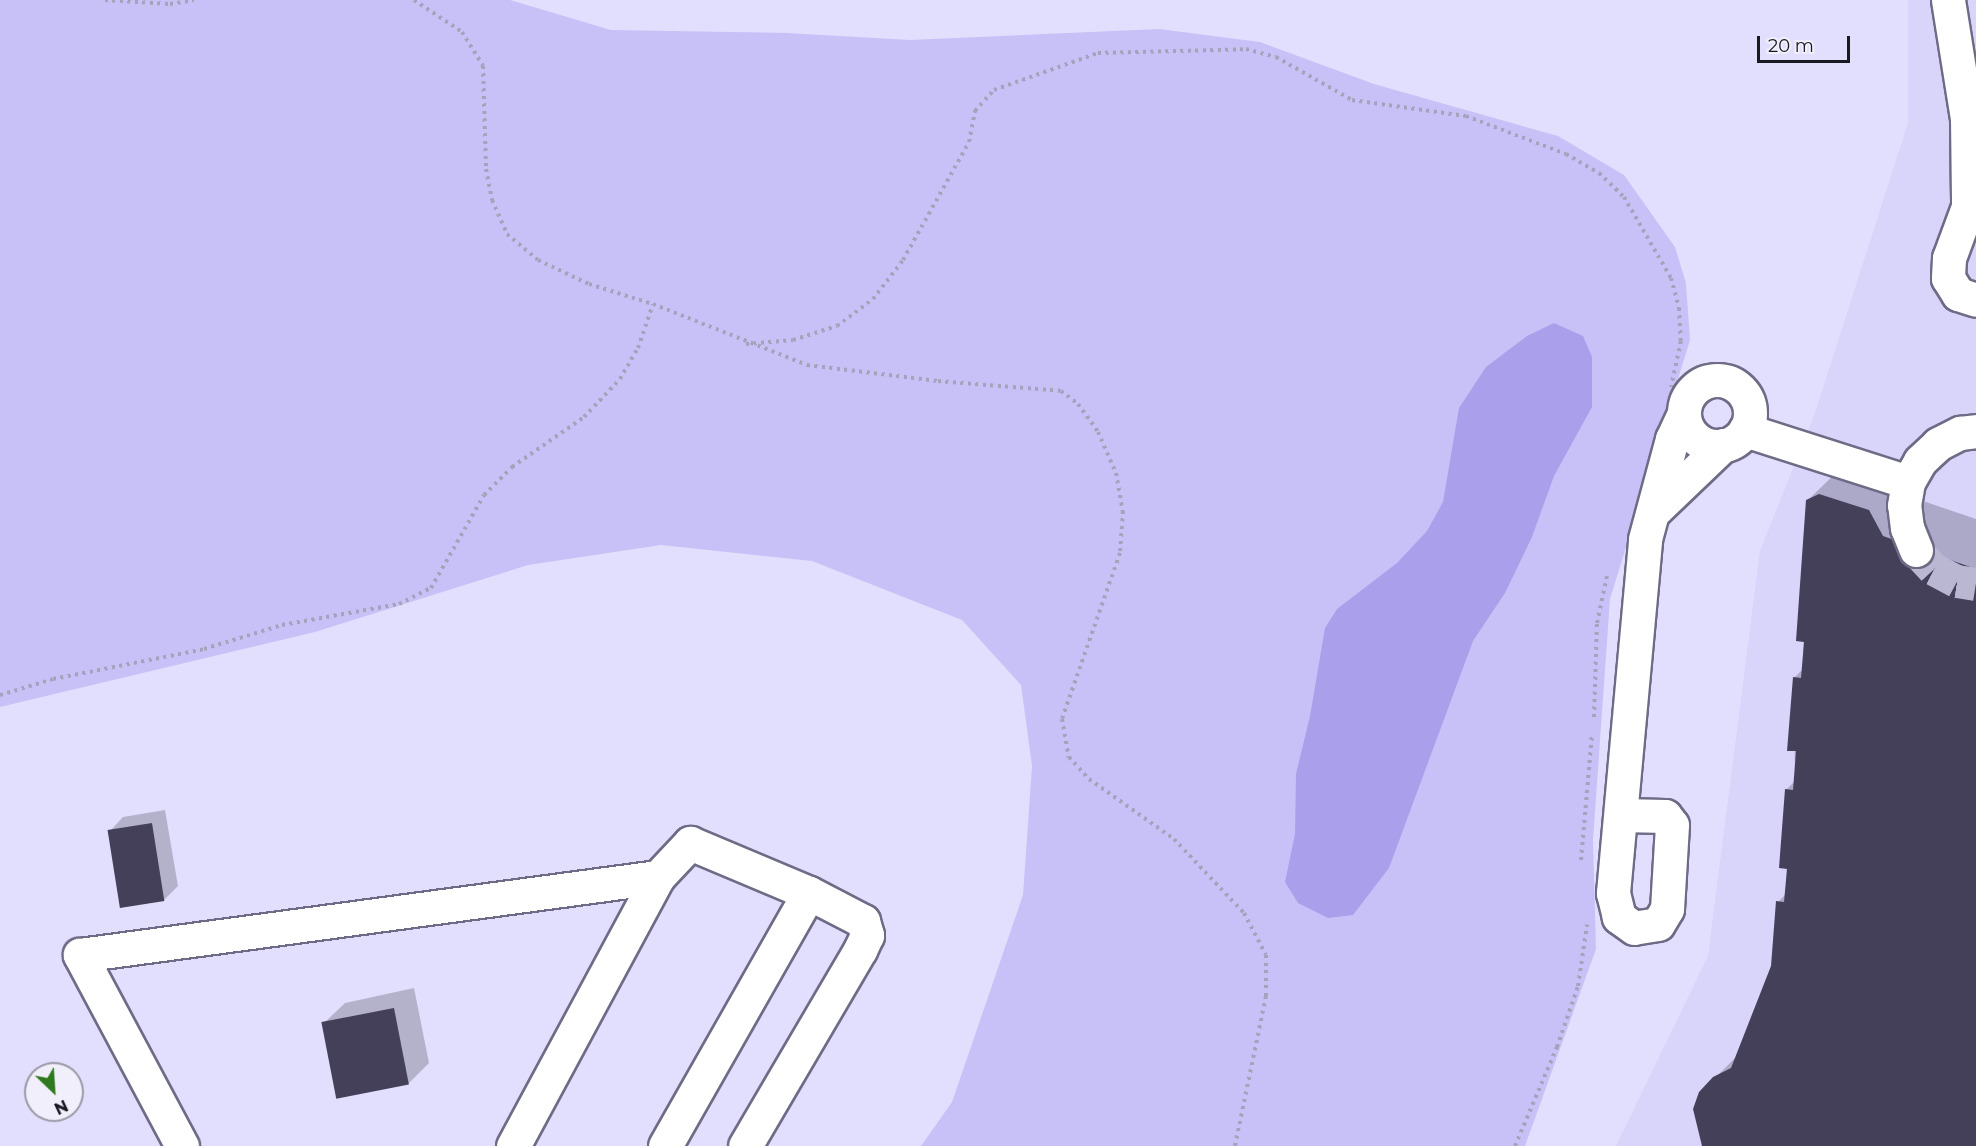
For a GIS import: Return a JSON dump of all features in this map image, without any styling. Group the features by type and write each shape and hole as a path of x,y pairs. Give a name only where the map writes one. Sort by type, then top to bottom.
{"lane":[{"path":"1948,0 1967,118 1972,195 1948,258 1948,278 1958,294 1976,300"},
{"path":"1955,48 1972,0"},
{"path":"1655,510 1734,437 1750,415 1748,400 1739,388 1725,381 1709,380 1695,387 1686,400 1677,403"},
{"path":"1677,403 1687,429 1697,439 1734,437 1908,482"},
{"path":"1621,815 1636,621 1645,539 1655,510 1677,403"},
{"path":"1916,550 1906,528 1904,505 1908,482 1920,461 1938,444 1960,433 1976,431"},
{"path":"513,1146 658,877 690,843 809,893 863,921 867,935 746,1146"},
{"path":"182,1146 80,955 658,877"},
{"path":"665,1146 809,893"}],"path":[{"path":"105,0 170,4 194,0"},
{"path":"414,0 462,32 483,66 486,169 492,200 507,234 538,260 589,284 653,304 746,344 807,365 938,381 1061,391 1078,404 1098,432 1116,473 1122,502 1120,553 1106,599 1078,666 1062,719 1069,757 1106,792 1174,838 1244,913 1266,955 1266,996 1235,1146"},
{"path":"746,344 793,340 837,326 873,299 903,260 969,142 975,111 994,90 1098,53 1246,49 1276,57 1352,100 1467,116 1527,137 1599,173 1624,197 1671,278 1679,308 1681,340 1677,403"},
{"path":"0,695 53,679 204,649 282,626 399,604 432,588 484,495 512,467 584,417 620,379 638,348 653,304"},
{"path":"1594,721 1597,622 1610,571"},
{"path":"1582,865 1580,844 1592,732"},
{"path":"1515,1146 1578,986 1586,919"}],"shaded area":[{"path":"0,0 510,0 611,30 787,33 910,40 1159,29 1260,42 1374,84 1558,136 1624,175 1675,247 1686,283 1690,340 1610,599 1593,840 1596,949 1525,1146 921,1146 952,1102 1023,895 1032,766 1021,685 962,620 812,561 661,545 528,565 315,632 0,707"},
{"path":"1908,0 1976,0 1976,1146 1616,1146 1708,956 1760,551 1814,416 1908,123"},
{"path":"1554,323 1583,336 1592,357 1592,407 1554,476 1532,537 1505,593 1473,641 1389,868 1353,915 1328,918 1298,903 1285,882 1295,834 1296,774 1310,716 1325,628 1337,609 1397,563 1427,531 1443,502 1459,408 1486,367 1527,336"}],"building":[{"path":"1819,494 1869,510 1883,536 1976,569 1976,1146 1702,1146 1693,1109 1699,1092 1713,1077 1731,1068 1771,966 1776,901 1784,902 1787,869 1779,868 1785,789 1793,790 1796,751 1787,751 1793,677 1801,678 1804,642 1796,641 1806,500"},
{"path":"152,823 164,901 120,908 108,830"},
{"path":"394,1008 409,1085 336,1099 321,1022"}],"tunnel":[{"path":"1916,550 1934,569 1957,581 1976,584"}]}
